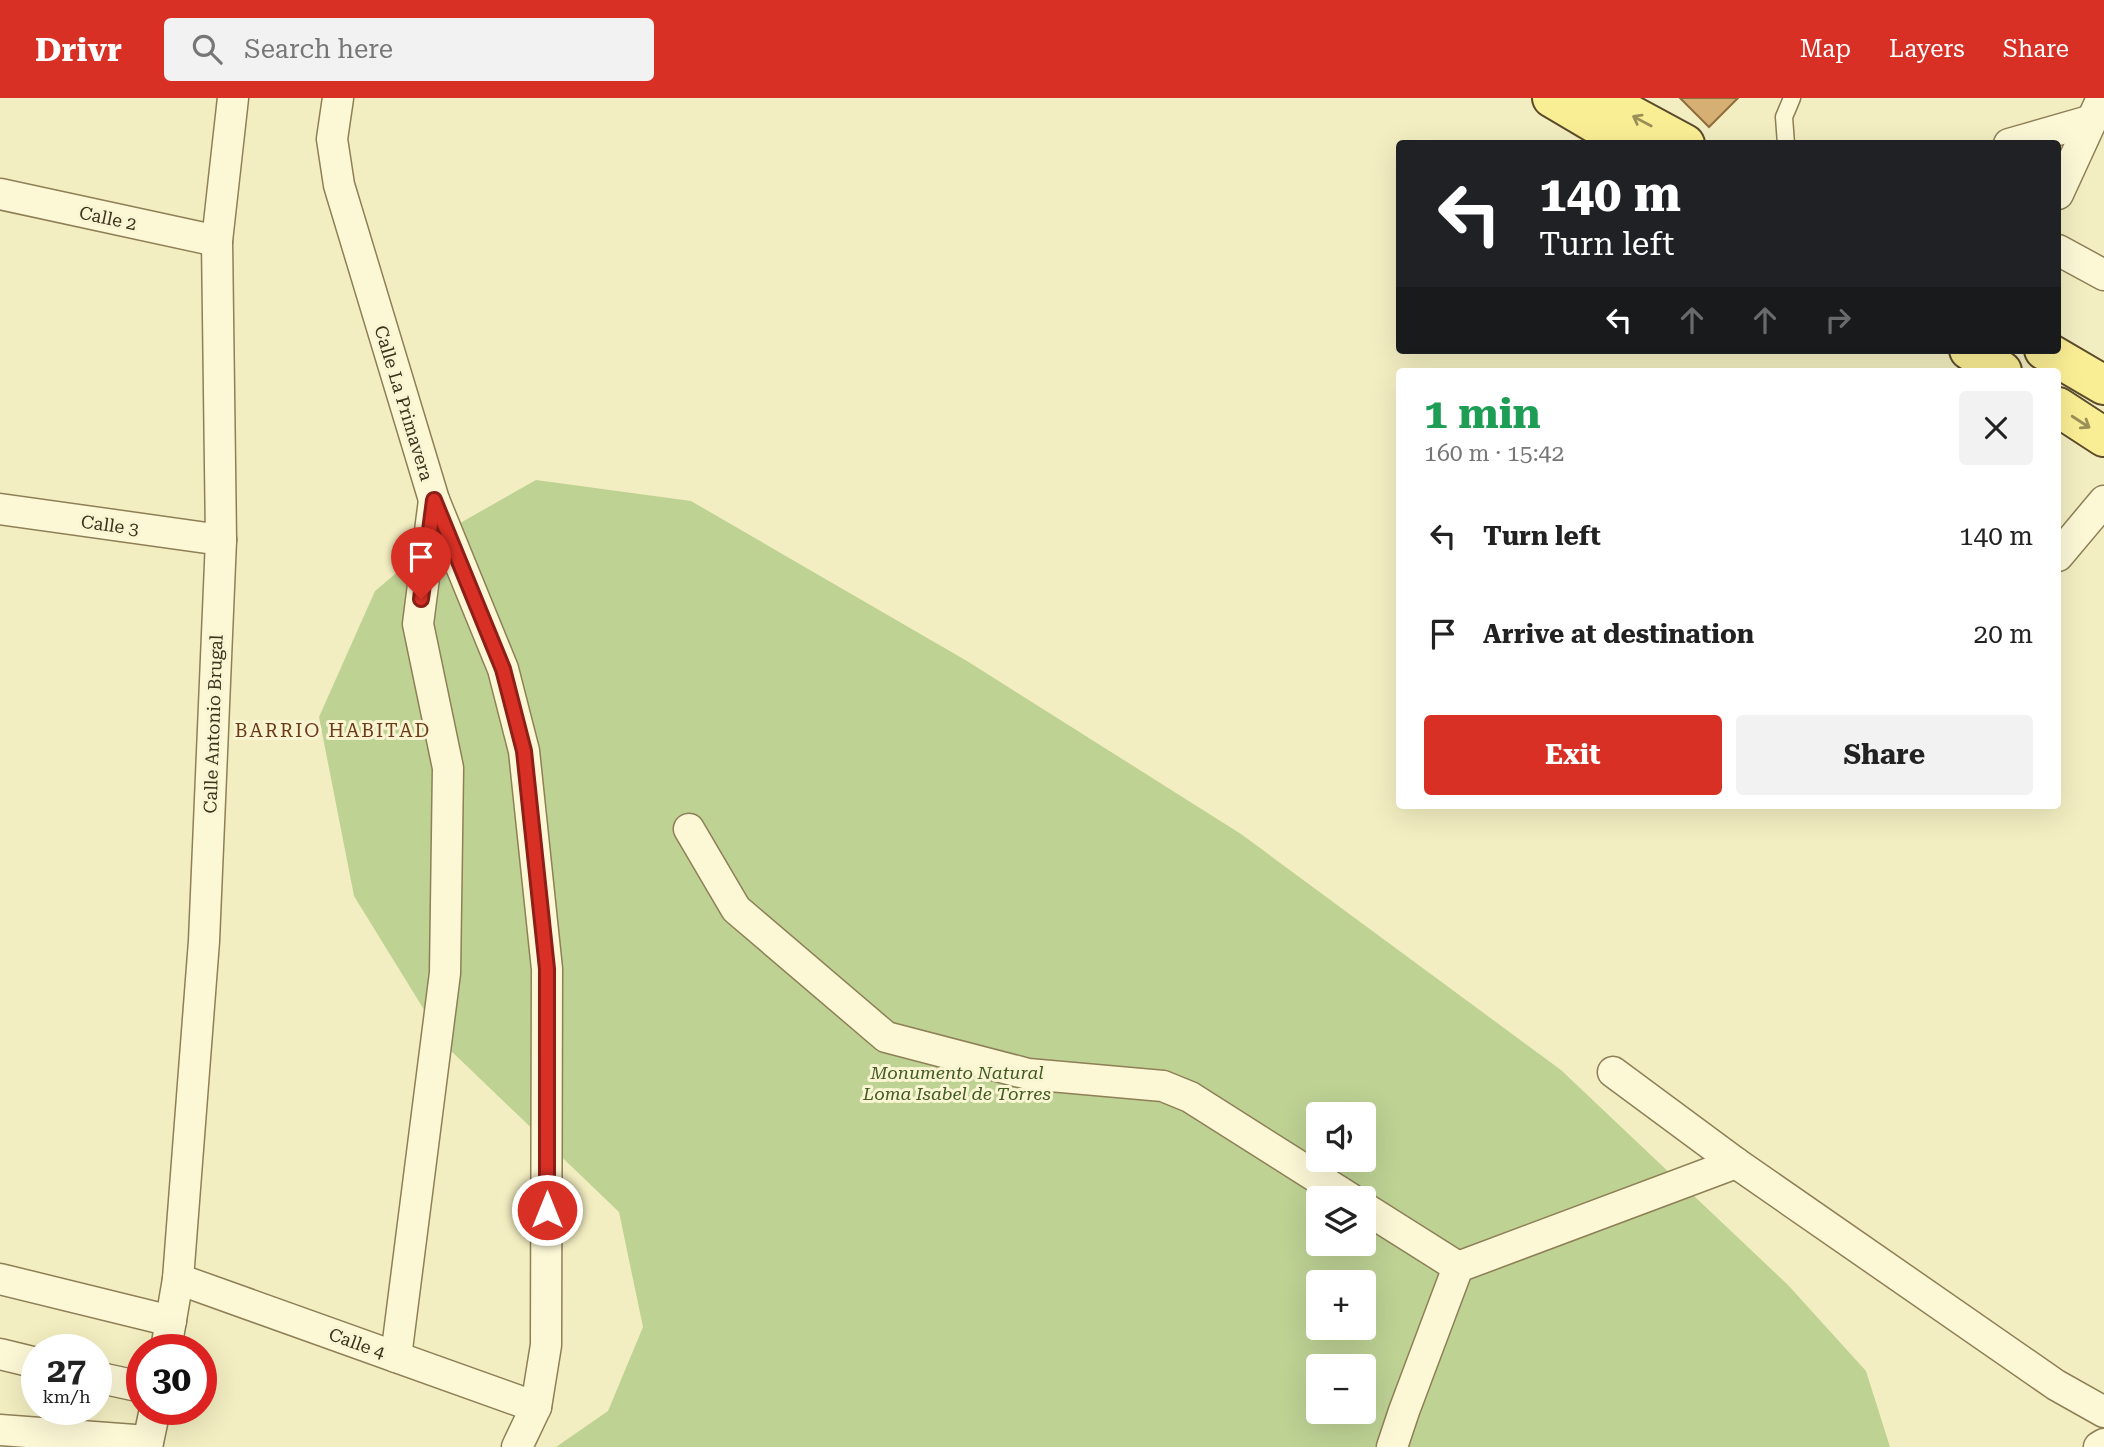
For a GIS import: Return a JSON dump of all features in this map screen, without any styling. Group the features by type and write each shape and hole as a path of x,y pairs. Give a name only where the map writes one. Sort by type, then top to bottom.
{"main road":[{"path":"1552,98 1622,140"},
{"path":"1600,98 1678,140"},
{"path":"1975,354 1997,368"},
{"path":"2051,354 2104,386"},
{"path":"2061,409 2104,437"}],"street":[{"name":"Calle Antonio Brugal","path":"169,1334 178,1279 204,941 221,540 217,241 233,98"},
{"name":"Calle La Primavera","path":"338,98 332,138 339,185 434,500 503,669 524,751 547,969 546,1345 536,1407 517,1447"},
{"path":"2019,140 2095,110"},
{"path":"2061,187 2095,110"},
{"name":"Calle 2","path":"0,194 217,241"},
{"path":"2061,252 2104,275"},
{"path":"396,1357 445,973 448,768 418,624 434,500"},
{"path":"2061,552 2104,501"},
{"name":"Calle 3","path":"0,509 221,540"},
{"path":"689,829 736,909 886,1037 1028,1074 1163,1086 1190,1097 1330,1186"},
{"path":"1613,1072 1736,1163 2056,1385 2104,1412"},
{"path":"1392,1447 1458,1267 1736,1163"},
{"path":"1376,1215 1458,1267"},
{"path":"0,1279 166,1334"},
{"name":"Calle 4","path":"178,1279 536,1407"},
{"path":"0,1354 21,1359"},
{"path":"0,1430 148,1444 152,1425"},
{"path":"2099,1447 2104,1444"}],"lane":[{"path":"1786,140 1784,117 1792,98"}],"green space":[{"name":"Monumento Natural Loma Isabel de Torres","path":"536,480 691,501 967,661 1241,834 1561,1070 1788,1285 1866,1371 1890,1447 556,1447 608,1411 643,1327 619,1212 447,1047 354,896 319,717 375,591 446,531"}],"building":[{"path":"1680,98 1738,98 1709,127"}],"district":[{"name":"BARRIO HABITAD","path":"333,730"}],"route":[{"path":"421,599 434,500 503,669 524,751 547,969 547,1210"}]}
